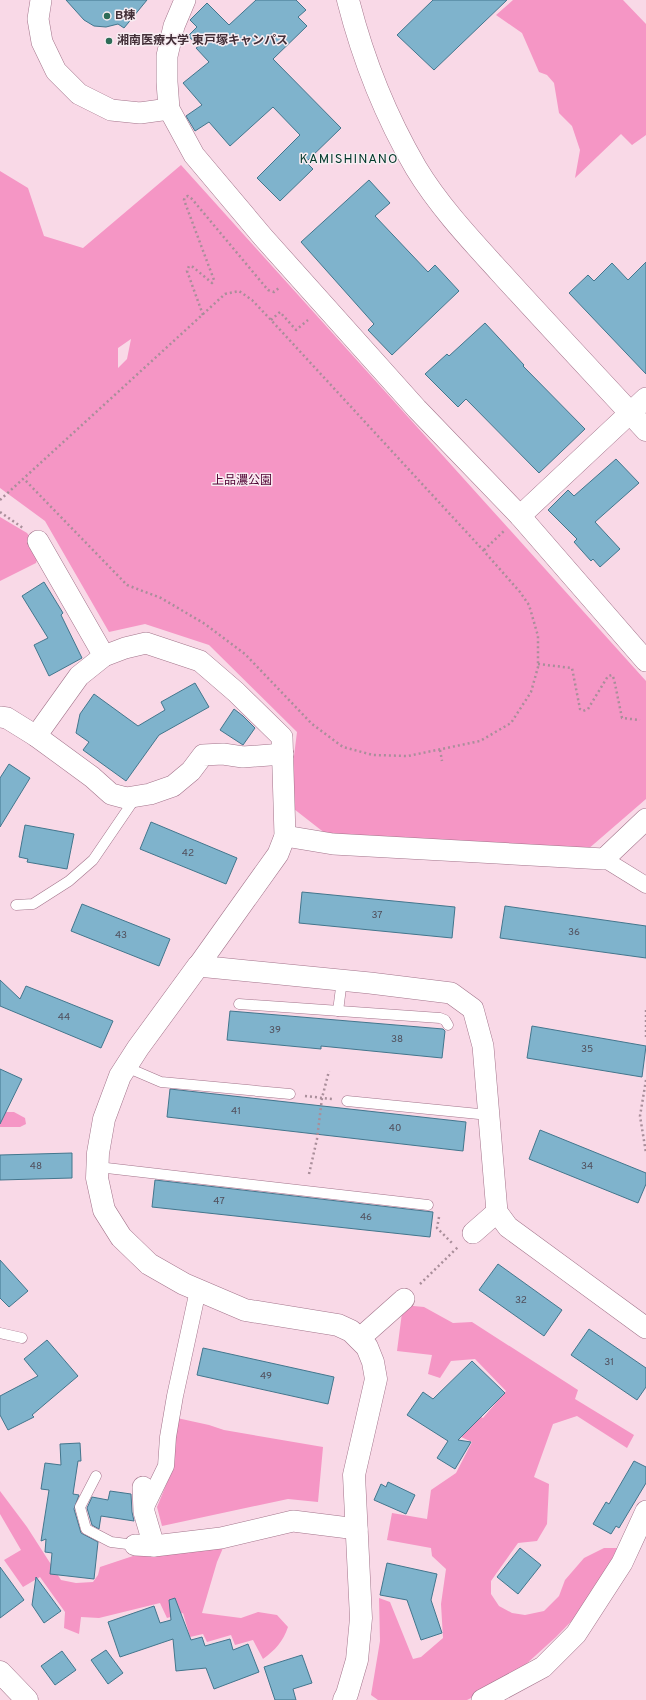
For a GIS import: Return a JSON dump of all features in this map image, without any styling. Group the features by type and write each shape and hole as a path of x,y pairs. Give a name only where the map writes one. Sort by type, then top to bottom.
{"street":[{"path":"41,0 38,19 42,42 56,71 79,94 111,110 140,113 170,109"},
{"path":"185,0 174,26 167,56 167,82 170,109 194,155 263,237 417,409 514,522 646,661"},
{"path":"348,0 366,61 384,108 417,169 453,220 561,340 646,430"},
{"path":"514,522 646,398"},
{"path":"38,541 104,656"},
{"path":"36,736 79,676 104,656 124,648 146,643 200,661 236,692 282,736 285,836 278,854 120,1076 104,1119 98,1153 98,1178 104,1210 121,1237 149,1264 184,1284 245,1310 338,1325 351,1331 367,1347 373,1362 376,1379 354,1475 360,1618 357,1660 346,1699"},
{"path":"0,717 6,718 36,736 92,777 111,794 126,798 150,794 173,786 191,771 204,755 223,754 243,758 282,754"},
{"path":"604,859 646,819"},
{"path":"285,836 333,844 604,859 646,886"},
{"path":"198,966 342,980 451,993 473,1009 483,1046 498,1212 508,1227 646,1328"},
{"path":"473,1233 498,1212"},
{"path":"144,1512 166,1466 168,1437 175,1396 198,1290"},
{"path":"360,1339 404,1299"},
{"path":"143,1487 145,1545 221,1538 293,1521 357,1529"},
{"path":"482,1700 543,1667 576,1634 622,1563 646,1511"},
{"path":"0,1672 27,1700"}],"lane":[{"path":"16,905 33,904 69,881 93,860 137,796"},
{"path":"338,1011 342,980"},
{"path":"239,1004 440,1018 445,1020 448,1025"},
{"path":"126,1067 161,1082 290,1094"},
{"path":"347,1101 489,1116"},
{"path":"98,1167 428,1205"},
{"path":"0,1333 22,1338"},
{"path":"96,1476 80,1508 86,1529 111,1542 145,1545"}],"path":[{"path":"203,315 187,271 189,266 193,267 212,283 214,280 184,200 185,197 188,196 192,199 268,290 274,292 283,285"},
{"path":"0,500 225,294 239,291 252,300 520,592 529,605 538,636 538,664 531,692 511,723 480,741 408,756 373,755 343,747 312,724 245,654 205,624 161,598 127,585 24,479"},
{"path":"270,320 280,312 296,330 311,318"},
{"path":"1,512 14,522"},
{"path":"483,550 514,522"},
{"path":"538,664 572,668 580,709 583,711 588,708 608,676 612,675 622,718 640,720"},
{"path":"440,750 442,762"},
{"path":"646,1010 646,1039"},
{"path":"307,1191 312,1158 317,1139 322,1098 329,1071"},
{"path":"646,1080 640,1116 646,1153"},
{"path":"290,1094 347,1101"},
{"path":"428,1205 440,1207 437,1228 457,1249"},
{"path":"404,1299 473,1233"}],"green space":[{"path":"513,0 623,0 646,24 646,135 632,145 621,134 575,178 580,150 572,126 559,113 554,83 547,75 539,72 522,33 496,15"},
{"name":"上品濃公園","path":"181,165 646,681 646,799 587,850 326,834 294,809 293,764 297,732 209,645 145,624 109,632 45,521 0,488 0,171 28,188 44,236 83,248","holes":["131,339 127,359 118,368 118,348"]},
{"path":"0,517 27,533 40,550 36,563 0,581"},
{"path":"0,1112 14,1112 25,1118 26,1124 20,1127 0,1127"},
{"path":"403,1305 424,1307 453,1323 472,1322 578,1390 575,1399 634,1435 627,1448 577,1416 553,1424 534,1477 549,1484 547,1524 537,1541 518,1543 491,1581 491,1594 499,1606 512,1613 525,1615 544,1611 559,1596 565,1580 584,1558 604,1548 618,1548 591,1601 556,1637 524,1666 500,1684 467,1700 378,1700 371,1695 380,1641 379,1598 390,1602 413,1659 421,1657 443,1638 441,1604 446,1569 432,1556 431,1548 387,1540 392,1513 427,1519 431,1490 456,1473 472,1442 459,1436 473,1413 483,1418 506,1391 475,1359 451,1361 440,1378 428,1374 432,1355 397,1351"},
{"path":"177,1418 224,1430 323,1447 318,1502 288,1499 162,1526 157,1507 173,1468"},
{"path":"0,1491 27,1527 61,1580 76,1583 93,1582 98,1575 100,1567 154,1549 226,1541 217,1562 202,1613 241,1618 258,1612 277,1615 288,1627 284,1637 275,1649 263,1659 253,1640 235,1645 231,1635 207,1642 203,1634 190,1637 183,1613 167,1618 160,1603 99,1618 81,1617 79,1634 64,1628 65,1612 40,1577 23,1587 4,1560 21,1550 0,1514"}],"building":[{"name":"B棟","path":"66,0 147,0 124,28 118,24 106,27 94,26 84,20"},
{"path":"256,0 296,0 306,10 298,17 307,26 273,59 341,128 306,162 313,169 280,201 257,178 300,135 273,107 230,146 209,122 195,131 186,116 202,105 183,83 209,62 196,48 199,46 188,36 197,27 190,20 207,3 229,25"},
{"path":"433,0 507,0 434,70 397,35"},
{"path":"369,180 390,203 375,216 428,272 435,265 459,291 392,355 368,330 374,324 301,242"},
{"path":"646,262 646,374 569,293 588,275 594,281 612,263 628,280"},
{"path":"485,323 524,365 523,366 585,429 539,473 466,399 458,407 425,374 447,354 449,356"},
{"path":"616,459 639,483 595,522 620,549 600,567 593,559 591,561 574,542 577,539 548,510 568,490 574,496"},
{"path":"44,582 63,613 61,615 82,658 49,676 34,645 48,638 22,596"},
{"path":"195,683 209,707 159,735 126,781 83,750 89,742 76,733 80,714 94,694 138,726 165,710 161,702"},
{"path":"234,709 255,728 243,745 220,730"},
{"path":"9,764 30,778 0,827 0,778"},
{"path":"151,822 237,858 226,884 140,849"},
{"path":"25,825 74,834 67,869 27,862 28,859 19,857"},
{"path":"302,892 455,907 452,938 299,923"},
{"path":"82,904 170,939 159,966 71,931"},
{"path":"505,906 646,926 646,958 500,938"},
{"path":"0,980 20,999 26,986 113,1021 101,1048 0,1006"},
{"path":"230,1011 443,1029 445,1031 442,1058 321,1046 321,1049 227,1040"},
{"path":"532,1026 646,1046 642,1077 527,1058"},
{"path":"0,1069 22,1079 0,1124"},
{"path":"170,1089 466,1122 463,1151 167,1117"},
{"path":"540,1130 646,1173 646,1184 638,1203 529,1159"},
{"path":"72,1153 72,1178 0,1180 0,1155"},
{"path":"155,1180 433,1212 430,1237 152,1207"},
{"path":"0,1260 28,1291 9,1307 0,1298"},
{"path":"498,1264 562,1310 544,1336 479,1290"},
{"path":"589,1329 646,1368 646,1387 637,1400 571,1355"},
{"path":"47,1340 78,1376 32,1415 34,1417 8,1430 0,1415 0,1396 38,1376 24,1359"},
{"path":"203,1348 334,1377 328,1404 197,1375"},
{"path":"472,1361 505,1393 458,1440 471,1442 455,1469 437,1458 448,1441 407,1415 423,1392 433,1399"},
{"path":"80,1443 81,1461 78,1461 73,1494 79,1495 74,1509 81,1533 98,1542 94,1579 50,1574 52,1553 45,1552 46,1539 41,1541 49,1490 41,1489 45,1463 61,1465 60,1444"},
{"path":"634,1461 646,1467 646,1483 619,1528 616,1526 611,1534 593,1524 606,1502 609,1504"},
{"path":"388,1482 415,1495 406,1514 374,1500 381,1484 386,1487"},
{"path":"110,1491 131,1494 134,1521 101,1516 99,1529 92,1525 87,1508 92,1497 108,1500"},
{"path":"520,1548 541,1565 518,1594 497,1577"},
{"path":"387,1563 437,1574 431,1600 442,1633 421,1640 407,1600 380,1595"},
{"path":"0,1567 24,1600 0,1618"},
{"path":"36,1577 61,1611 44,1623 32,1605"},
{"path":"175,1598 191,1640 202,1637 205,1646 230,1639 233,1650 248,1644 259,1672 214,1689 206,1668 176,1671 173,1639 120,1657 108,1622 154,1606 160,1623 171,1620 169,1600"},
{"path":"106,1650 123,1673 108,1684 91,1660"},
{"path":"62,1651 76,1670 55,1685 41,1666"},
{"path":"302,1655 312,1683 293,1689 296,1700 275,1700 264,1667"}],"place":[{"name":"B棟","path":"107,16"},
{"name":"湘南医療大学 東戸塚キャンパス","path":"109,41"}],"district":[{"name":"KAMISHINANO","path":"349,160"}]}
